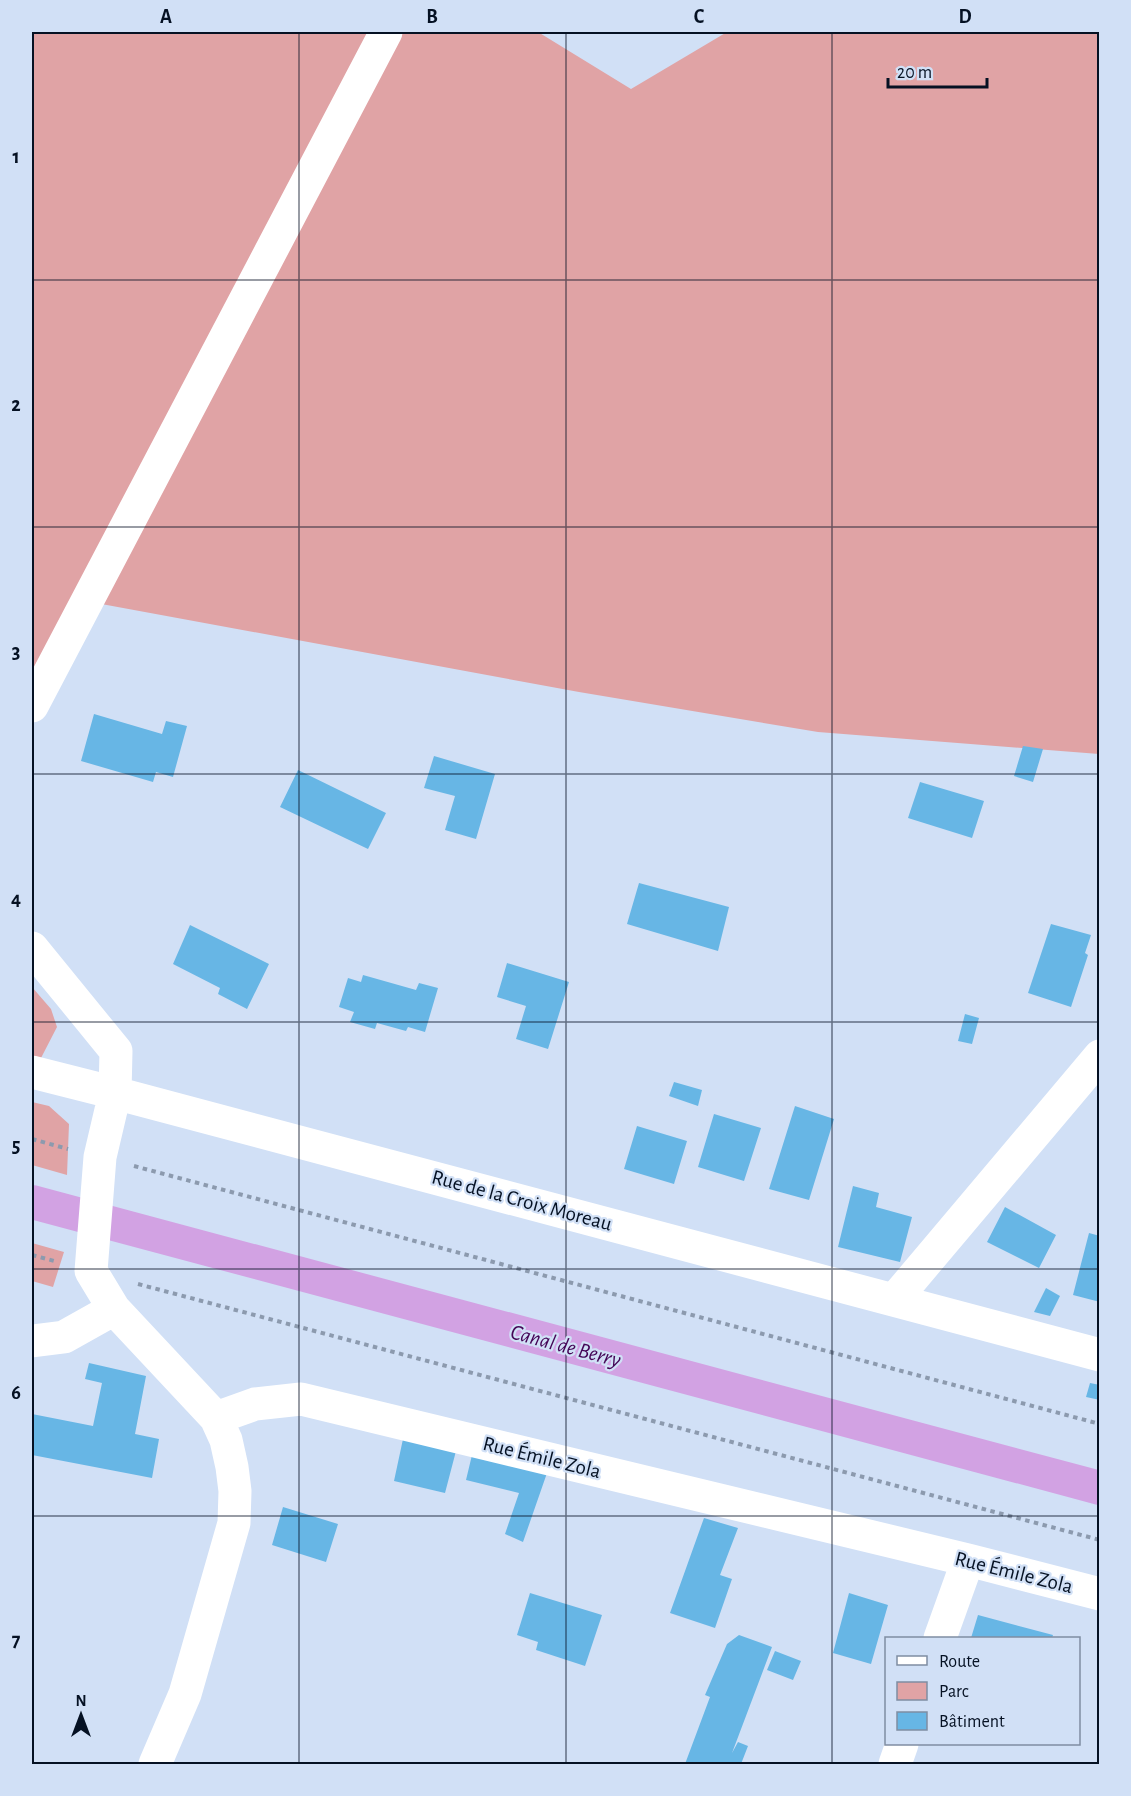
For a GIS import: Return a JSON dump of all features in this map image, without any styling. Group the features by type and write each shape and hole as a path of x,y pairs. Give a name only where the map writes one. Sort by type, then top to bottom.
{"street":[{"path":"32,706 386,32"},
{"path":"32,948 116,1051 115,1093 100,1157 91,1271 114,1309 216,1418 226,1440 232,1467 235,1491 234,1523 185,1694 155,1764"},
{"path":"895,1299 1100,1056"},
{"name":"Rue de la Croix Moreau","path":"32,1072 1100,1355"},
{"path":"32,1341 64,1336 114,1309"},
{"name":"Rue Émile Zola","path":"216,1418 255,1404 301,1399 1100,1594"},
{"path":"940,1637 968,1560"},
{"path":"895,1764 901,1745"}],"path":[{"path":"100,1157 1100,1424"},
{"path":"91,1271 1100,1540"}],"green space":[{"path":"32,32 373,32 32,682"},
{"path":"399,32 538,32 631,89 727,32 1099,32 1099,754 818,732 579,692 96,603"},
{"path":"32,987 51,1009 57,1027 41,1058 32,1056"},
{"path":"32,1102 49,1106 69,1124 67,1175 32,1165"},
{"path":"32,1243 64,1252 53,1287 32,1281"}],"building":[{"path":"94,714 162,734 166,721 187,726 173,777 156,772 153,782 81,761"},
{"path":"1023,746 1043,749 1033,782 1014,776"},
{"path":"434,756 495,774 476,839 445,830 455,796 424,788"},
{"path":"298,770 386,813 368,849 280,807"},
{"path":"920,782 984,801 972,838 908,818"},
{"path":"639,883 729,907 718,951 627,924"},
{"path":"1051,924 1091,935 1085,953 1088,955 1071,1007 1028,993"},
{"path":"190,925 269,964 247,1009 218,994 220,988 173,964"},
{"path":"507,963 569,982 548,1049 516,1039 526,1006 497,997"},
{"path":"363,975 416,990 419,983 438,988 425,1032 408,1027 406,1031 377,1023 375,1029 350,1022 354,1012 339,1007 348,978 361,982"},
{"path":"965,1014 979,1018 972,1044 958,1041"},
{"path":"674,1082 702,1090 698,1106 669,1096"},
{"path":"795,1106 834,1119 809,1200 769,1189"},
{"path":"714,1114 761,1128 744,1181 698,1167"},
{"path":"637,1126 687,1141 674,1184 624,1169"},
{"path":"853,1186 879,1193 876,1207 912,1217 900,1262 838,1247"},
{"path":"1005,1207 1056,1235 1039,1268 987,1242"},
{"path":"1089,1233 1100,1236 1100,1302 1073,1295"},
{"path":"1046,1288 1060,1296 1050,1316 1034,1312"},
{"path":"89,1363 146,1376 135,1434 159,1439 152,1478 32,1455 32,1414 93,1426 102,1383 85,1379"},
{"path":"1090,1383 1100,1385 1100,1400 1086,1397"},
{"path":"403,1439 456,1451 445,1493 394,1481"},
{"path":"472,1455 547,1473 523,1542 505,1534 519,1493 466,1480"},
{"path":"283,1507 338,1524 326,1562 272,1545"},
{"path":"704,1518 738,1528 720,1575 732,1579 715,1628 670,1613"},
{"path":"530,1593 602,1615 585,1666 536,1650 538,1642 517,1635"},
{"path":"849,1593 888,1605 871,1664 833,1653"},
{"path":"978,1615 1053,1635 1052,1637 971,1637"},
{"path":"739,1635 772,1647 732,1753 738,1742 748,1746 741,1764 685,1764 710,1697 705,1695 727,1644"},
{"path":"775,1651 801,1661 793,1680 767,1670"}],"waterway":[{"name":"Canal de Berry","path":"32,1202 1100,1488"}]}
